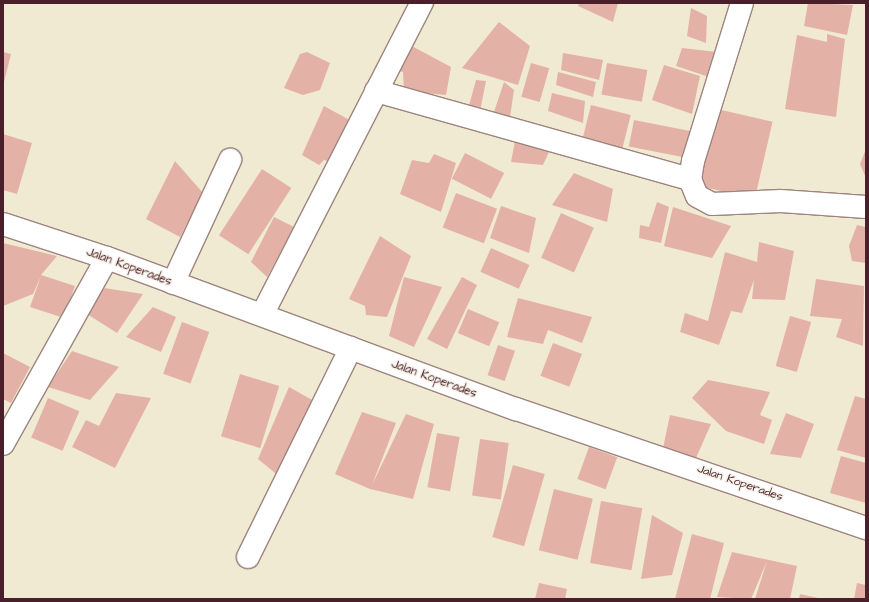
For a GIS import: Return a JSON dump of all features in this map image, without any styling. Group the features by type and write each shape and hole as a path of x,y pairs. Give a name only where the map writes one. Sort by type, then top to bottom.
{"street":[{"path":"262,315 422,3"},
{"path":"742,3 698,140 690,179 696,196 712,204 781,201 866,208"},
{"path":"376,91 690,179"},
{"path":"173,283 230,160"},
{"name":"Jalan Koperades","path":"3,224 106,258 516,409 866,528"},
{"path":"3,444 106,258"},
{"path":"248,557 351,348"}],"building":[{"path":"579,3 618,3 613,22 578,6"},
{"path":"808,3 853,5 847,35 804,26"},
{"path":"691,8 707,16 706,43 687,36"},
{"path":"499,22 530,46 518,85 462,68"},
{"path":"827,34 845,39 836,117 785,109 797,35 827,42"},
{"path":"408,44 451,67 446,95 404,91 403,72 388,68"},
{"path":"682,48 717,52 712,78 676,66"},
{"path":"3,52 11,54 4,82 3,82"},
{"path":"307,52 330,63 320,90 303,95 284,88 300,54"},
{"path":"563,53 603,60 599,80 561,70"},
{"path":"531,63 549,68 540,102 521,97"},
{"path":"607,63 647,70 642,102 601,95"},
{"path":"664,65 700,76 692,114 652,100"},
{"path":"558,72 596,82 593,97 556,85"},
{"path":"476,80 486,81 479,116 468,109"},
{"path":"504,82 514,90 509,124 492,118"},
{"path":"552,93 585,101 583,123 548,111"},
{"path":"591,105 631,115 622,150 582,140"},
{"path":"324,106 355,123 336,163 324,160 319,165 302,155"},
{"path":"717,109 773,122 755,199 699,186"},
{"path":"634,120 698,132 693,159 629,147"},
{"path":"3,134 32,143 17,194 3,190"},
{"path":"516,136 554,141 543,165 511,162"},
{"path":"866,149 866,178 860,164"},
{"path":"465,153 504,173 491,199 452,179"},
{"path":"434,154 456,163 441,212 400,194 412,160 429,163"},
{"path":"175,161 203,193 180,237 146,219"},
{"path":"262,169 291,188 248,254 219,235"},
{"path":"574,173 613,189 607,222 552,205"},
{"path":"456,193 497,209 484,243 443,228"},
{"path":"657,202 669,207 661,243 639,238 640,225 649,227"},
{"path":"501,206 536,218 529,253 490,238"},
{"path":"673,207 731,226 712,258 664,246"},
{"path":"561,213 594,228 574,272 541,258"},
{"path":"274,217 294,227 267,277 251,262"},
{"path":"857,225 866,227 866,263 852,261 849,246"},
{"path":"380,236 411,256 387,317 366,315 365,306 349,299"},
{"path":"759,242 794,251 785,300 752,299 754,280 742,313 731,311 719,345 680,332 685,313 708,321 725,252 757,262"},
{"path":"3,243 57,256 41,275 75,286 64,318 30,307 41,276 33,294 3,306"},
{"path":"491,248 529,265 519,289 480,272"},
{"path":"404,277 442,287 414,347 389,336"},
{"path":"462,277 477,285 447,349 427,339"},
{"path":"816,279 864,286 863,346 836,337 842,319 810,316"},
{"path":"104,288 143,294 117,333 87,314"},
{"path":"518,298 592,317 582,343 548,330 543,344 507,337"},
{"path":"153,307 176,317 161,352 126,337"},
{"path":"468,309 499,322 489,346 458,333"},
{"path":"790,316 811,322 797,372 776,366"},
{"path":"182,322 209,332 190,384 163,374"},
{"path":"553,343 582,354 569,387 540,376"},
{"path":"498,345 515,351 505,381 488,375"},
{"path":"72,351 119,367 90,400 48,387"},
{"path":"3,353 30,367 11,403 3,399"},
{"path":"240,374 279,386 260,448 221,436"},
{"path":"708,380 770,392 760,415 772,420 764,444 726,431 692,398"},
{"path":"289,387 323,406 286,482 258,459"},
{"path":"116,393 151,398 115,468 72,447 86,420 99,426"},
{"path":"855,396 866,399 866,458 837,450"},
{"path":"48,398 79,411 62,451 31,438"},
{"path":"362,412 396,423 372,485 406,414 434,424 413,499 370,489 335,474"},
{"path":"786,413 814,424 801,458 770,454"},
{"path":"670,415 711,424 696,458 663,448"},
{"path":"437,433 460,437 450,491 427,487"},
{"path":"480,439 509,443 501,499 472,495"},
{"path":"589,447 617,457 606,489 577,479"},
{"path":"841,456 866,463 866,503 830,493"},
{"path":"513,465 545,474 524,546 492,537"},
{"path":"554,489 593,499 578,560 539,550"},
{"path":"601,501 642,508 631,570 590,563"},
{"path":"652,515 683,533 672,575 641,579"},
{"path":"692,534 724,543 710,599 675,599"},
{"path":"732,552 797,566 790,599 755,599 767,561 751,599 717,597"},
{"path":"539,583 567,589 565,599 535,599"},
{"path":"857,583 866,585 866,599 854,599"},
{"path":"800,594 818,598 818,599 799,599"}]}
